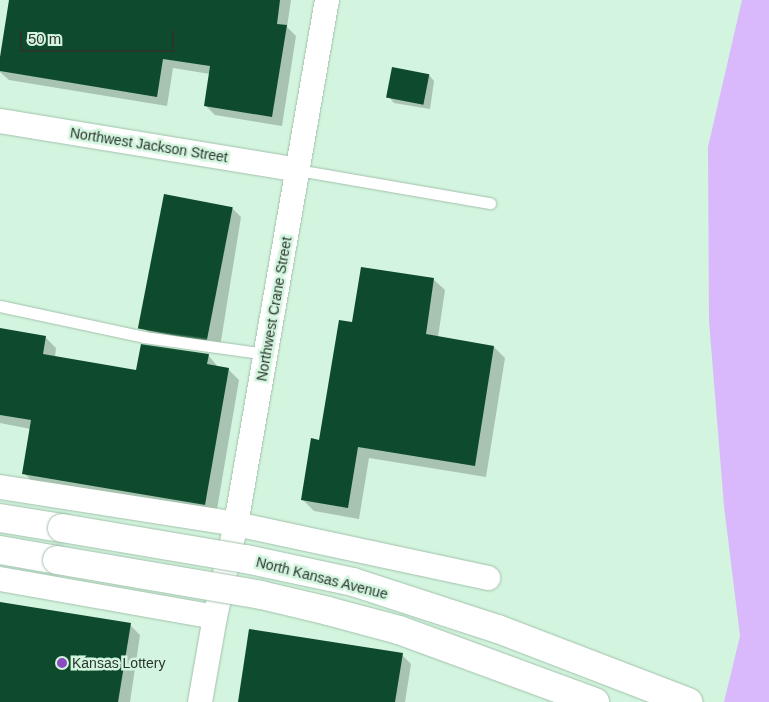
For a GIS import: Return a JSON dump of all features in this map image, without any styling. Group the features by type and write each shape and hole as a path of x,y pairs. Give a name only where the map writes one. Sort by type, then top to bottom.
{"main road":[{"name":"North Kansas Avenue","path":"0,518 246,559 353,582 498,629 688,702"},
{"path":"0,550 261,594 328,611 400,630 595,702"}],"street":[{"name":"Northwest Crane Street","path":"200,702 214,617 236,524 327,0"},
{"name":"Northwest Jackson Street","path":"0,121 298,170"},
{"path":"0,487 236,524 488,578"},
{"path":"0,579 214,617"}],"lane":[{"path":"298,170 490,203"},
{"path":"0,306 144,337 266,354"}],"shaded area":[{"path":"742,0 769,0 769,702 724,702 740,636 724,506 709,321 708,147"}],"building":[{"path":"9,0 280,0 277,24 287,25 272,117 204,106 210,66 163,59 157,97 0,71 0,57"},
{"path":"392,67 429,74 423,105 386,97"},
{"path":"164,194 233,207 207,342 138,328"},
{"path":"361,267 434,278 426,334 494,346 475,466 358,447 348,508 301,500 311,438 319,440 339,320 352,322"},
{"path":"0,328 46,336 43,354 136,370 141,344 209,354 207,364 229,368 205,505 22,474 31,420 0,415"},
{"name":"Kansas Lottery","path":"0,602 131,623 118,702 0,702"},
{"path":"249,629 403,653 395,702 238,702"}],"place":[{"name":"Kansas Lottery","path":"62,663"}]}
